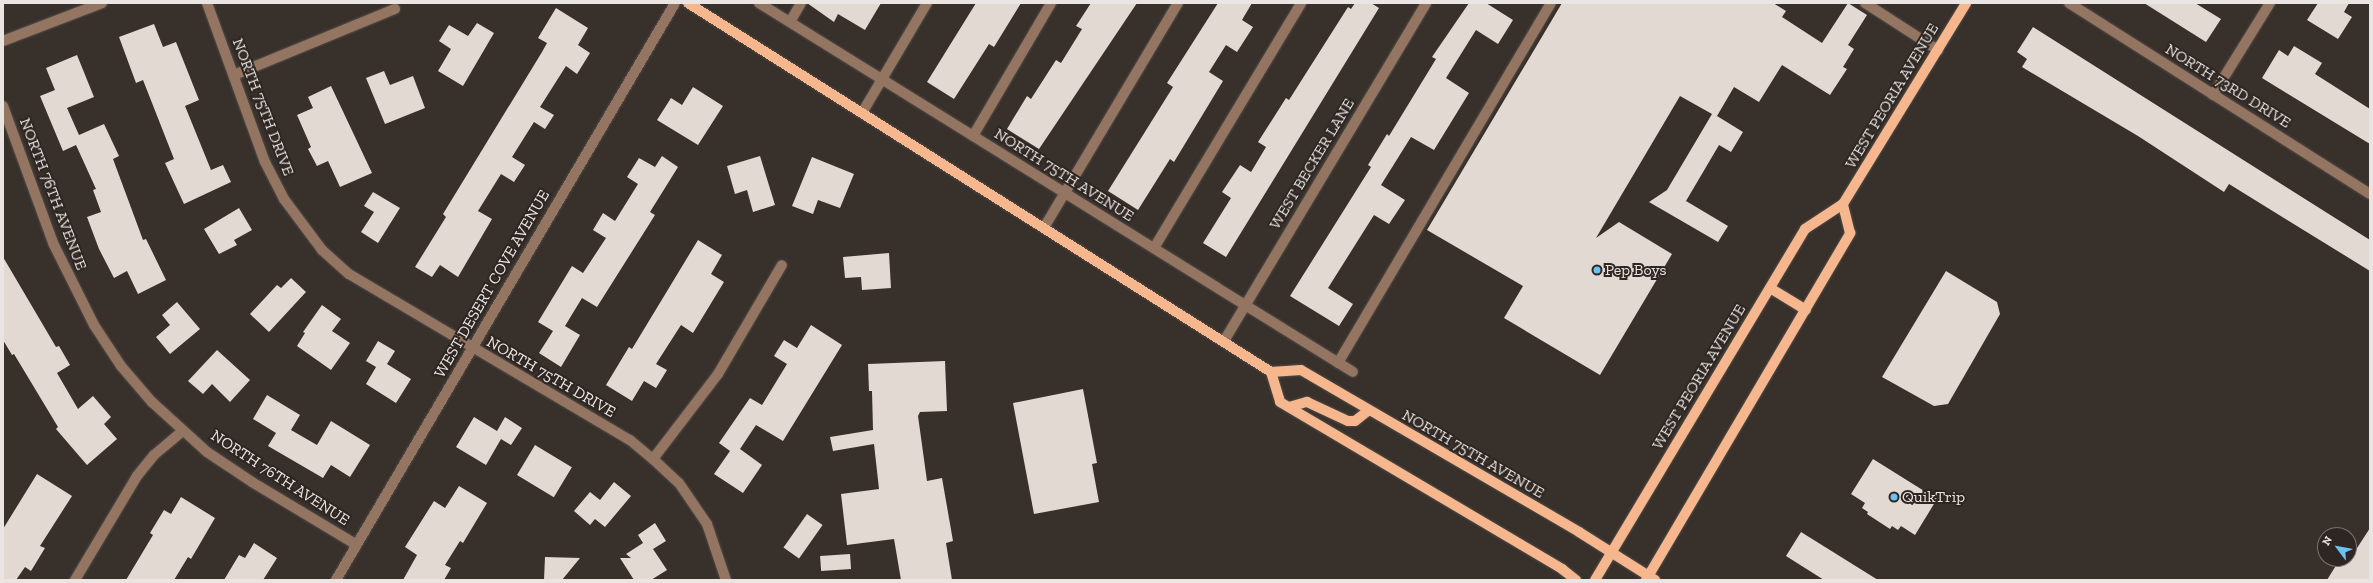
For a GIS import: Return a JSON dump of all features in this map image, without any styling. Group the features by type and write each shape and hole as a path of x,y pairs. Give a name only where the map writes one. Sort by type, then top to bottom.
{"main road":[{"path":"688,3 1044,226 1271,372 1280,402 1562,569 1576,580"},
{"name":"WEST PEORIA AVENUE","path":"1595,580 1805,229 1843,204 1966,3"},
{"path":"1650,579 1850,233 1843,204"},
{"path":"1770,288 1806,310"},
{"name":"NORTH 75TH AVENUE","path":"1271,372 1301,370 1612,552 1650,579"},
{"path":"1289,407 1307,402 1348,421 1356,421 1368,410"}],"street":[{"path":"3,41 102,3"},
{"name":"NORTH 75TH DRIVE","path":"207,3 265,162 284,199 313,239 349,274 630,440 679,483 694,502 707,524 726,580"},
{"name":"WEST DESERT COVE AVENUE","path":"336,580 674,3"},
{"name":"NORTH 75TH AVENUE","path":"759,3 1353,372"},
{"path":"790,22 801,3"},
{"path":"862,113 927,3"},
{"path":"973,136 1052,3"},
{"path":"1044,226 1178,3"},
{"path":"1154,248 1301,3"},
{"name":"WEST BECKER LANE","path":"1224,341 1426,3"},
{"path":"1338,363 1551,3"},
{"path":"1865,3 1938,50"},
{"name":"NORTH 73RD DRIVE","path":"2069,3 2370,194"},
{"path":"2213,95 2270,3"},
{"path":"234,75 396,9"},
{"name":"NORTH 76TH AVENUE","path":"3,106 53,243 94,325 121,366 152,402 183,431 230,468 357,545"},
{"path":"653,459 718,374 782,265"},
{"path":"75,580 137,476 154,455 183,431"}],"building":[{"path":"807,3 881,3 865,30 838,14 834,22"},
{"path":"976,3 1021,3 994,47 989,44 954,99 927,82"},
{"path":"1091,3 1137,3 1039,149 1007,129 1027,96 1031,99 1056,60 1061,63 1082,29 1076,26"},
{"path":"1218,3 1252,3 1242,20 1253,27 1237,52 1226,45 1209,72 1223,81 1174,162 1170,159 1138,210 1108,191 1173,87 1167,83"},
{"path":"1355,3 1371,3 1379,8 1226,257 1203,243 1231,198 1222,192 1240,165 1251,172 1266,147 1258,142 1286,98 1289,100 1348,7 1351,9"},
{"path":"1469,3 1486,3 1513,20 1498,44 1476,30 1446,78 1469,93 1434,150 1411,137 1381,185 1405,200 1389,224 1374,215 1328,288 1353,304 1339,326 1290,296 1371,167 1368,165 1387,134 1389,136 1436,59 1432,57"},
{"path":"1562,3 1773,3 1786,11 1782,17 1822,43 1848,3 1867,15 1848,45 1854,49 1843,67 1847,69 1830,95 1782,65 1759,102 1734,87 1717,116 1743,132 1731,152 1719,145 1686,201 1728,226 1718,242 1649,202 1667,190 1712,114 1680,96 1596,238 1619,222 1672,254 1600,375 1504,318 1523,286 1427,230"},
{"path":"2144,3 2195,3 2221,19 2206,42"},
{"path":"2318,3 2349,3 2344,12 2352,17 2338,39 2307,20"},
{"path":"556,8 588,28 578,45 590,53 577,74 566,66 540,107 554,115 545,129 534,122 512,157 525,165 514,182 501,174 478,211 492,219 458,277 440,265 432,277 415,267 446,217 443,214 547,43 538,38"},
{"path":"477,23 494,33 463,86 438,71 451,49 439,41 449,25 468,36"},
{"path":"154,24 163,47 176,42 199,100 185,106 211,170 223,165 231,182 184,204 165,163 174,159 143,80 136,83 119,37"},
{"path":"2033,27 2370,240 2370,271 2229,184 2224,192 2138,136 2022,67 2027,59 2017,52"},
{"path":"2294,46 2322,63 2315,74 2370,109 2370,144 2262,78 2279,50 2288,56"},
{"path":"77,55 94,97 67,108 79,135 104,124 119,156 113,159 143,240 146,239 166,280 138,294 127,271 114,278 99,249 87,217 101,212 93,190 96,189 76,145 63,151 40,96 55,90 46,68"},
{"path":"384,71 390,85 413,76 425,108 385,124 366,78"},
{"path":"331,86 372,173 340,187 328,161 317,166 308,149 311,147 297,115 313,108 308,97"},
{"path":"693,87 723,106 698,145 657,120 671,98 682,105"},
{"path":"662,156 678,167 650,212 655,215 597,307 582,298 565,326 580,335 561,367 539,353 553,331 538,322 572,266 583,273 606,238 593,230 603,213 615,221 638,184 627,177 639,158 655,167"},
{"path":"760,156 775,205 753,212 747,190 735,194 727,166"},
{"path":"812,157 854,174 840,208 818,200 813,214 792,206"},
{"path":"373,192 400,208 378,243 361,232 374,212 364,206"},
{"path":"239,208 252,230 234,240 237,245 219,254 204,229"},
{"path":"698,240 722,255 711,274 724,282 693,333 681,325 656,364 667,370 656,388 644,381 632,401 606,385 629,347 632,349"},
{"path":"889,253 891,288 862,290 861,277 845,278 843,257"},
{"path":"3,257 56,347 59,346 70,365 57,373 78,409 93,396 111,417 104,424 117,439 87,465 56,429 58,427 14,354 12,355 3,340"},
{"path":"1946,271 1997,302 2000,314 1948,404 1934,406 1882,377"},
{"path":"291,278 306,292 269,332 250,314 277,285 281,288"},
{"path":"177,302 200,329 170,354 156,337 170,325 162,315"},
{"path":"322,305 341,319 332,331 350,343 331,370 297,346 305,333 303,332"},
{"path":"811,325 842,345 783,441 756,425 740,449 762,465 743,493 714,474 730,451 719,443 750,398 762,405 787,364 774,356 784,340 797,348"},
{"path":"378,341 395,351 387,364 411,379 396,403 366,384 376,367 366,361"},
{"path":"217,350 250,380 230,402 212,384 203,394 188,381"},
{"path":"945,361 947,411 920,412 918,416 927,481 942,478 953,541 946,543 952,580 901,580 894,539 847,545 841,494 879,489 874,444 833,451 830,437 873,430 872,391 869,391 868,364"},
{"path":"1083,389 1097,463 1092,464 1099,502 1034,514 1013,403"},
{"path":"267,395 300,415 291,430 317,445 331,421 370,445 350,477 331,465 323,478 268,446 276,433 253,419"},
{"path":"474,417 497,431 505,417 522,428 511,445 501,439 486,465 456,447"},
{"path":"535,445 572,467 554,497 517,475"},
{"name":"QuikTrip","path":"1873,459 1937,499 1915,535 1901,526 1898,530 1892,526 1890,529 1867,514 1868,512 1862,508 1865,503 1851,494"},
{"path":"37,474 72,496 40,546 45,548 31,571 25,567 16,580 3,580 3,529"},
{"path":"614,482 631,496 605,527 595,519 590,525 574,511 590,492 600,500"},
{"path":"459,486 487,503 463,543 460,541 445,565 451,568 444,580 403,580 417,555 405,547 434,501 445,508"},
{"path":"181,497 215,518 191,559 188,557 174,580 126,580 153,535 150,533 164,510 171,514"},
{"path":"807,514 823,525 799,558 783,548"},
{"path":"655,523 666,541 653,549 667,570 651,580 634,580 620,558 631,558 626,554 643,543 638,535"},
{"path":"2370,528 2370,580 2327,580 2335,567 2357,567 2357,548"},
{"path":"1801,532 1878,580 1824,580 1786,556"},
{"path":"254,543 277,558 263,580 224,580 239,555 245,558"},
{"path":"850,554 851,569 821,571 820,556"},
{"path":"545,557 580,558 562,580 544,580"}],"place":[{"name":"Pep Boys","path":"1597,270"},
{"name":"QuikTrip","path":"1894,497"}]}
